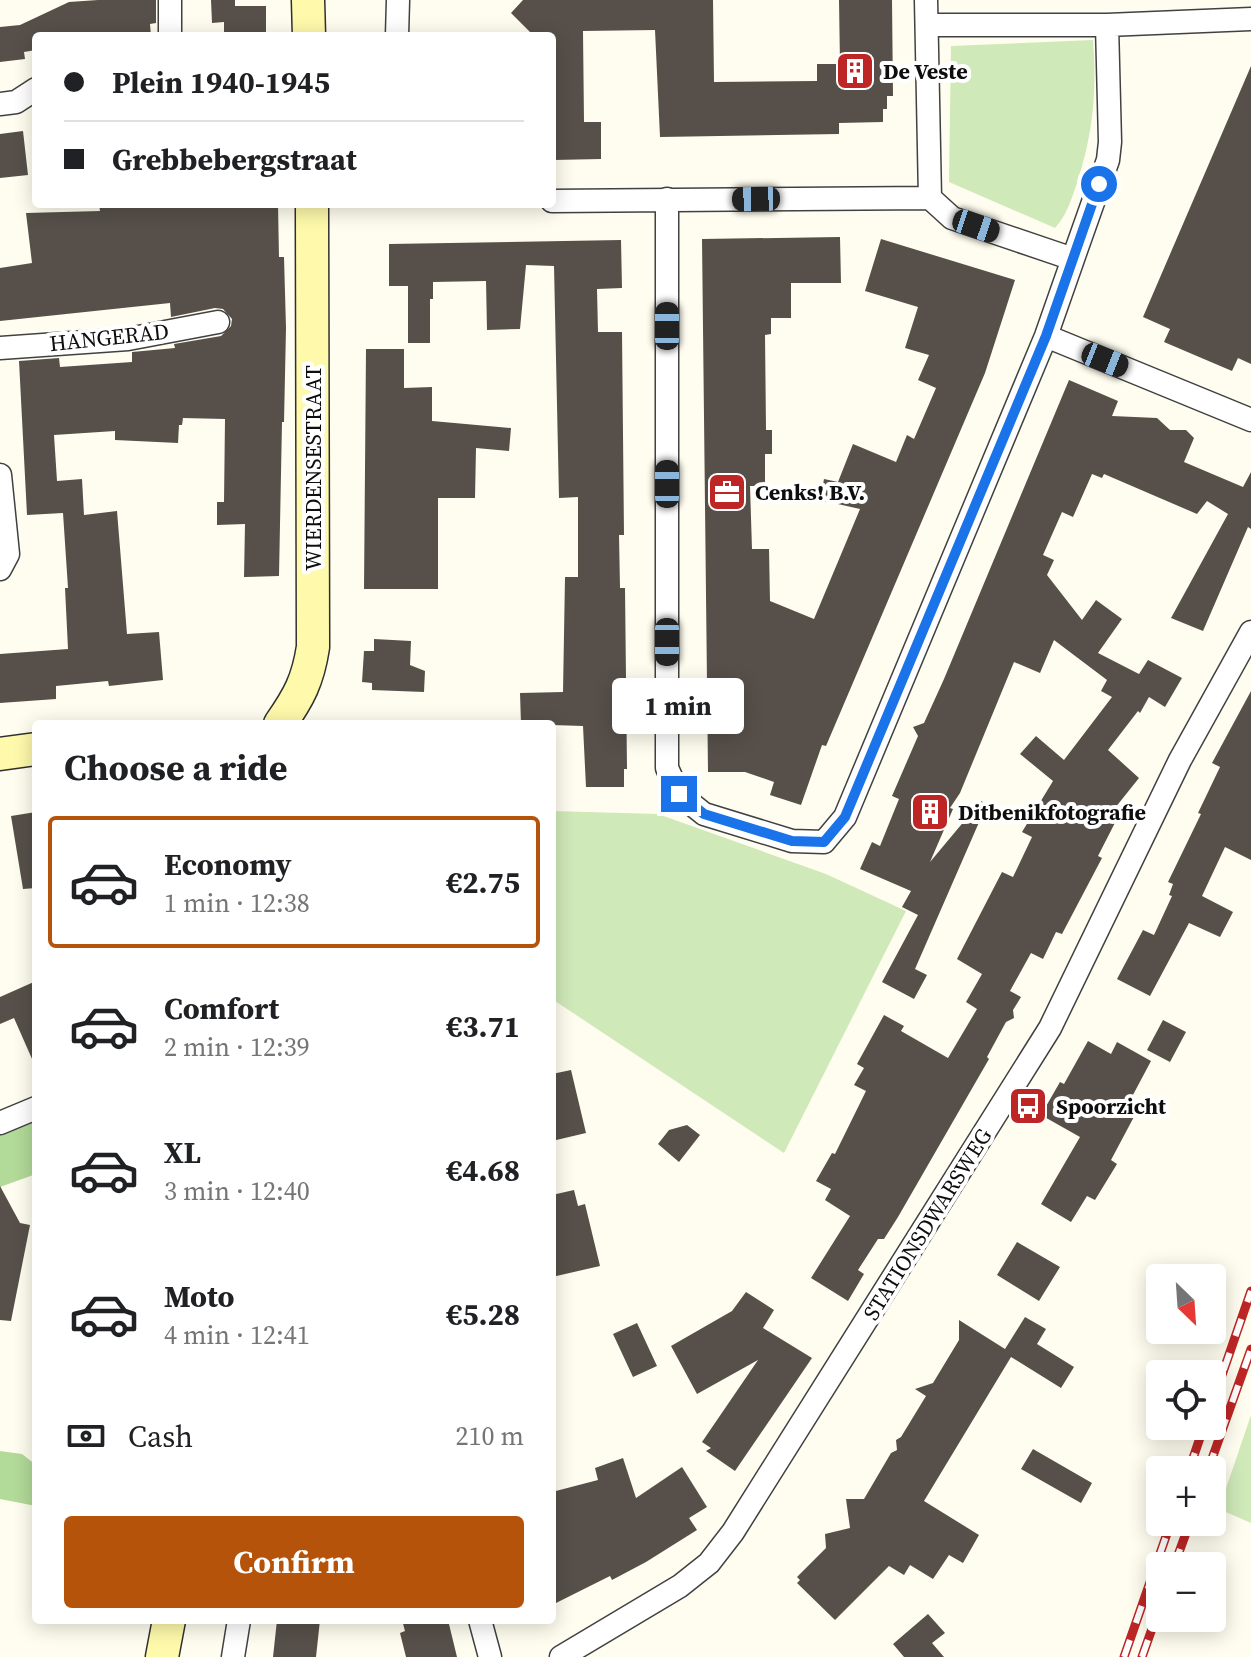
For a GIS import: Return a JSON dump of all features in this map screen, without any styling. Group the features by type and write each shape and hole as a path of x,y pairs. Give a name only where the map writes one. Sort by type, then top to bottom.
{"street":[{"path":"170,0 170,32"},
{"path":"308,0 309,32"},
{"path":"397,32 398,0"},
{"path":"926,0 930,198"},
{"path":"927,25 1107,25 1251,19"},
{"path":"667,199 667,768 679,794 704,814 792,841 824,842 845,817 1046,336 1108,160 1107,25"},
{"path":"0,104 16,102 32,92"},
{"path":"556,201 930,198 952,218 1073,259"},
{"name":"WIERDENSESTRAAT","path":"283,720 301,694 309,674 313,647 312,208"},
{"name":"HANGERAD","path":"0,348 128,339 218,322"},
{"path":"1046,336 1251,420"},
{"path":"0,475 8,554 0,569"},
{"name":"STATIONSDWARSWEG","path":"561,1657 680,1586 709,1563 733,1532 1050,1028 1180,760 1251,632"},
{"path":"0,754 32,750"},
{"path":"0,1123 32,1110"},
{"path":"162,1657 168,1624"},
{"path":"233,1657 238,1624"},
{"path":"481,1624 490,1657"}],"green space":[{"path":"1093,40 1094,95 1087,147 1071,201 1055,228 949,182 951,46"},
{"path":"556,811 658,814 826,874 906,911 784,1153 556,1002"},
{"path":"32,1122 32,1175 0,1187 0,1135"},
{"path":"1251,1415 1251,1523 1226,1512 1226,1488"},
{"path":"0,1451 22,1454 32,1462 32,1505 0,1499"}],"building":[{"path":"156,0 156,23 150,24 151,32 32,32 32,51 24,52 25,59 0,62 0,27 20,25 69,2"},
{"path":"211,0 235,0 235,6 266,6 266,32 224,32 224,22 212,23"},
{"path":"523,0 713,0 714,82 817,81 817,64 840,64 839,0 892,0 893,96 887,96 883,122 839,123 839,134 660,137 655,30 583,31 584,122 601,122 601,159 556,160 556,32 530,32 511,13"},
{"path":"1251,66 1251,364 1238,358 1232,371 1164,342 1170,329 1143,317"},
{"path":"23,131 28,175 0,178 0,134"},
{"path":"100,208 278,208 279,257 284,257 286,328 279,576 244,577 245,524 217,525 217,502 224,502 225,419 183,418 182,425 179,425 178,443 115,440 115,431 54,435 57,481 82,479 84,515 117,511 127,634 159,632 163,680 109,686 108,681 56,686 56,699 0,703 0,654 68,649 63,513 27,515 19,361 59,358 60,367 132,362 132,352 175,348 174,344 221,336 231,326 232,319 223,309 171,317 170,303 0,321 0,268 32,263 26,213 100,211"},
{"path":"840,237 841,283 791,283 791,318 771,318 771,334 765,335 766,430 772,430 772,454 765,454 765,486 750,486 752,549 769,549 770,601 814,619 860,509 820,500 824,479 838,482 853,444 896,462 907,435 914,439 936,388 918,380 929,355 905,348 918,307 865,291 881,239 1015,280 985,373 826,746 822,745 801,805 770,795 774,782 745,772 708,772 702,239"},
{"path":"621,240 622,288 597,289 598,332 622,332 624,535 619,535 620,588 625,588 627,769 624,769 624,787 586,787 583,726 556,725 556,720 521,720 520,693 563,692 565,577 578,577 578,497 559,498 554,266 526,265 520,329 487,330 486,281 433,282 430,343 408,343 408,286 389,286 389,244"},
{"path":"366,349 404,349 404,388 432,387 432,421 511,428 509,451 476,448 475,498 438,498 438,589 364,589"},
{"path":"1069,380 1118,401 1112,416 1157,418 1170,430 1186,430 1194,438 1184,462 1243,487 1251,472 1251,529 1248,527 1203,631 1171,618 1228,514 1207,501 1197,514 1104,474 1102,478 1092,474 1073,517 1062,512 1043,555 1054,560 1047,575 1082,620 1096,600 1122,619 1098,653 1139,674 1148,660 1182,678 1165,707 1149,697 1140,713 1138,711 1108,750 1139,778 1115,808 1121,811 1098,856 1102,858 1062,934 1056,932 1043,959 1031,953 1010,991 1021,997 1013,1010 1014,1018 1006,1022 987,1057 989,1059 898,1217 884,1239 878,1239 858,1270 864,1274 848,1301 811,1278 850,1216 825,1200 831,1189 816,1181 832,1153 835,1154 866,1091 854,1085 864,1068 857,1064 884,1015 904,1026 901,1031 948,1058 977,1009 966,1002 982,974 957,959 1002,872 1013,877 1032,837 1022,832 1053,781 1020,754 1036,736 1064,760 1112,697 1101,691 1107,680 1054,640 1040,673 1014,662 960,793 950,808 953,809 930,862 981,801 987,804 915,969 927,975 914,999 882,982 918,915 902,907 911,891 860,869 872,842 880,846 899,799 892,796 918,736 913,727 924,723 944,679"},
{"path":"374,639 411,641 410,665 425,671 424,692 372,690 372,683 362,682 364,651 374,651"},
{"path":"1251,691 1251,860 1225,847 1202,896 1233,912 1220,937 1189,923 1150,996 1117,979 1143,930 1154,935 1172,896 1169,895 1173,884 1168,882 1220,767 1212,763"},
{"path":"32,813 32,888 23,889 11,816"},
{"path":"32,983 32,1059 14,1018 0,1024 0,997"},
{"path":"1163,1020 1186,1032 1170,1062 1147,1050"},
{"path":"1088,1041 1111,1054 1117,1042 1151,1061 1126,1108 1136,1113 1111,1160 1117,1164 1095,1200 1087,1196 1071,1222 1041,1204 1080,1137 1041,1115 1060,1082 1064,1084"},
{"path":"571,1070 586,1133 556,1140 556,1073"},
{"path":"687,1125 700,1135 679,1162 658,1144 669,1130"},
{"path":"0,1186 20,1223 30,1225 11,1321 0,1320"},
{"path":"574,1190 578,1206 585,1204 600,1266 556,1276 556,1194"},
{"path":"1017,1242 1060,1267 1039,1301 997,1275"},
{"path":"746,1292 774,1310 763,1328 812,1358 735,1471 706,1451 711,1448 702,1442 758,1360 697,1394 671,1346 732,1311"},
{"path":"1025,1317 1046,1329 1037,1344 1074,1367 1061,1388 1011,1357 924,1501 979,1535 963,1563 949,1555 933,1579 910,1565 904,1575 889,1566 835,1620 797,1583 800,1580 797,1577 826,1548 825,1534 850,1528 846,1499 864,1499 891,1453 897,1450 896,1440 901,1437 926,1396 915,1389 933,1383 959,1340 959,1320 1005,1349"},
{"path":"637,1323 657,1366 633,1377 613,1334"},
{"path":"1033,1449 1092,1483 1081,1503 1021,1469"},
{"path":"623,1458 636,1498 682,1467 707,1507 689,1518 697,1530 612,1580 610,1576 556,1603 556,1491 598,1480 595,1468"},
{"path":"928,1614 945,1633 932,1643 944,1657 904,1657 893,1644"},
{"path":"277,1624 320,1624 316,1657 273,1657"},
{"path":"403,1624 449,1624 457,1657 406,1657 400,1633 405,1631"}],"railway":[{"path":"1226,1363 1251,1291"},
{"path":"1213,1456 1251,1349"},
{"path":"1194,1456 1199,1440"},
{"path":"1124,1657 1166,1536"},
{"path":"1179,1552 1185,1536"},
{"path":"1142,1657 1151,1632"}],"place":[{"name":"De Veste","path":"855,71"},
{"name":"Cenks! B.V.","path":"727,492"},
{"name":"Ditbenikfotografie","path":"930,812"},
{"name":"Spoorzicht","path":"1028,1106"}],"route":[{"path":"679,794 704,814 792,841 824,842 845,817 1046,336 1099,184"}]}
